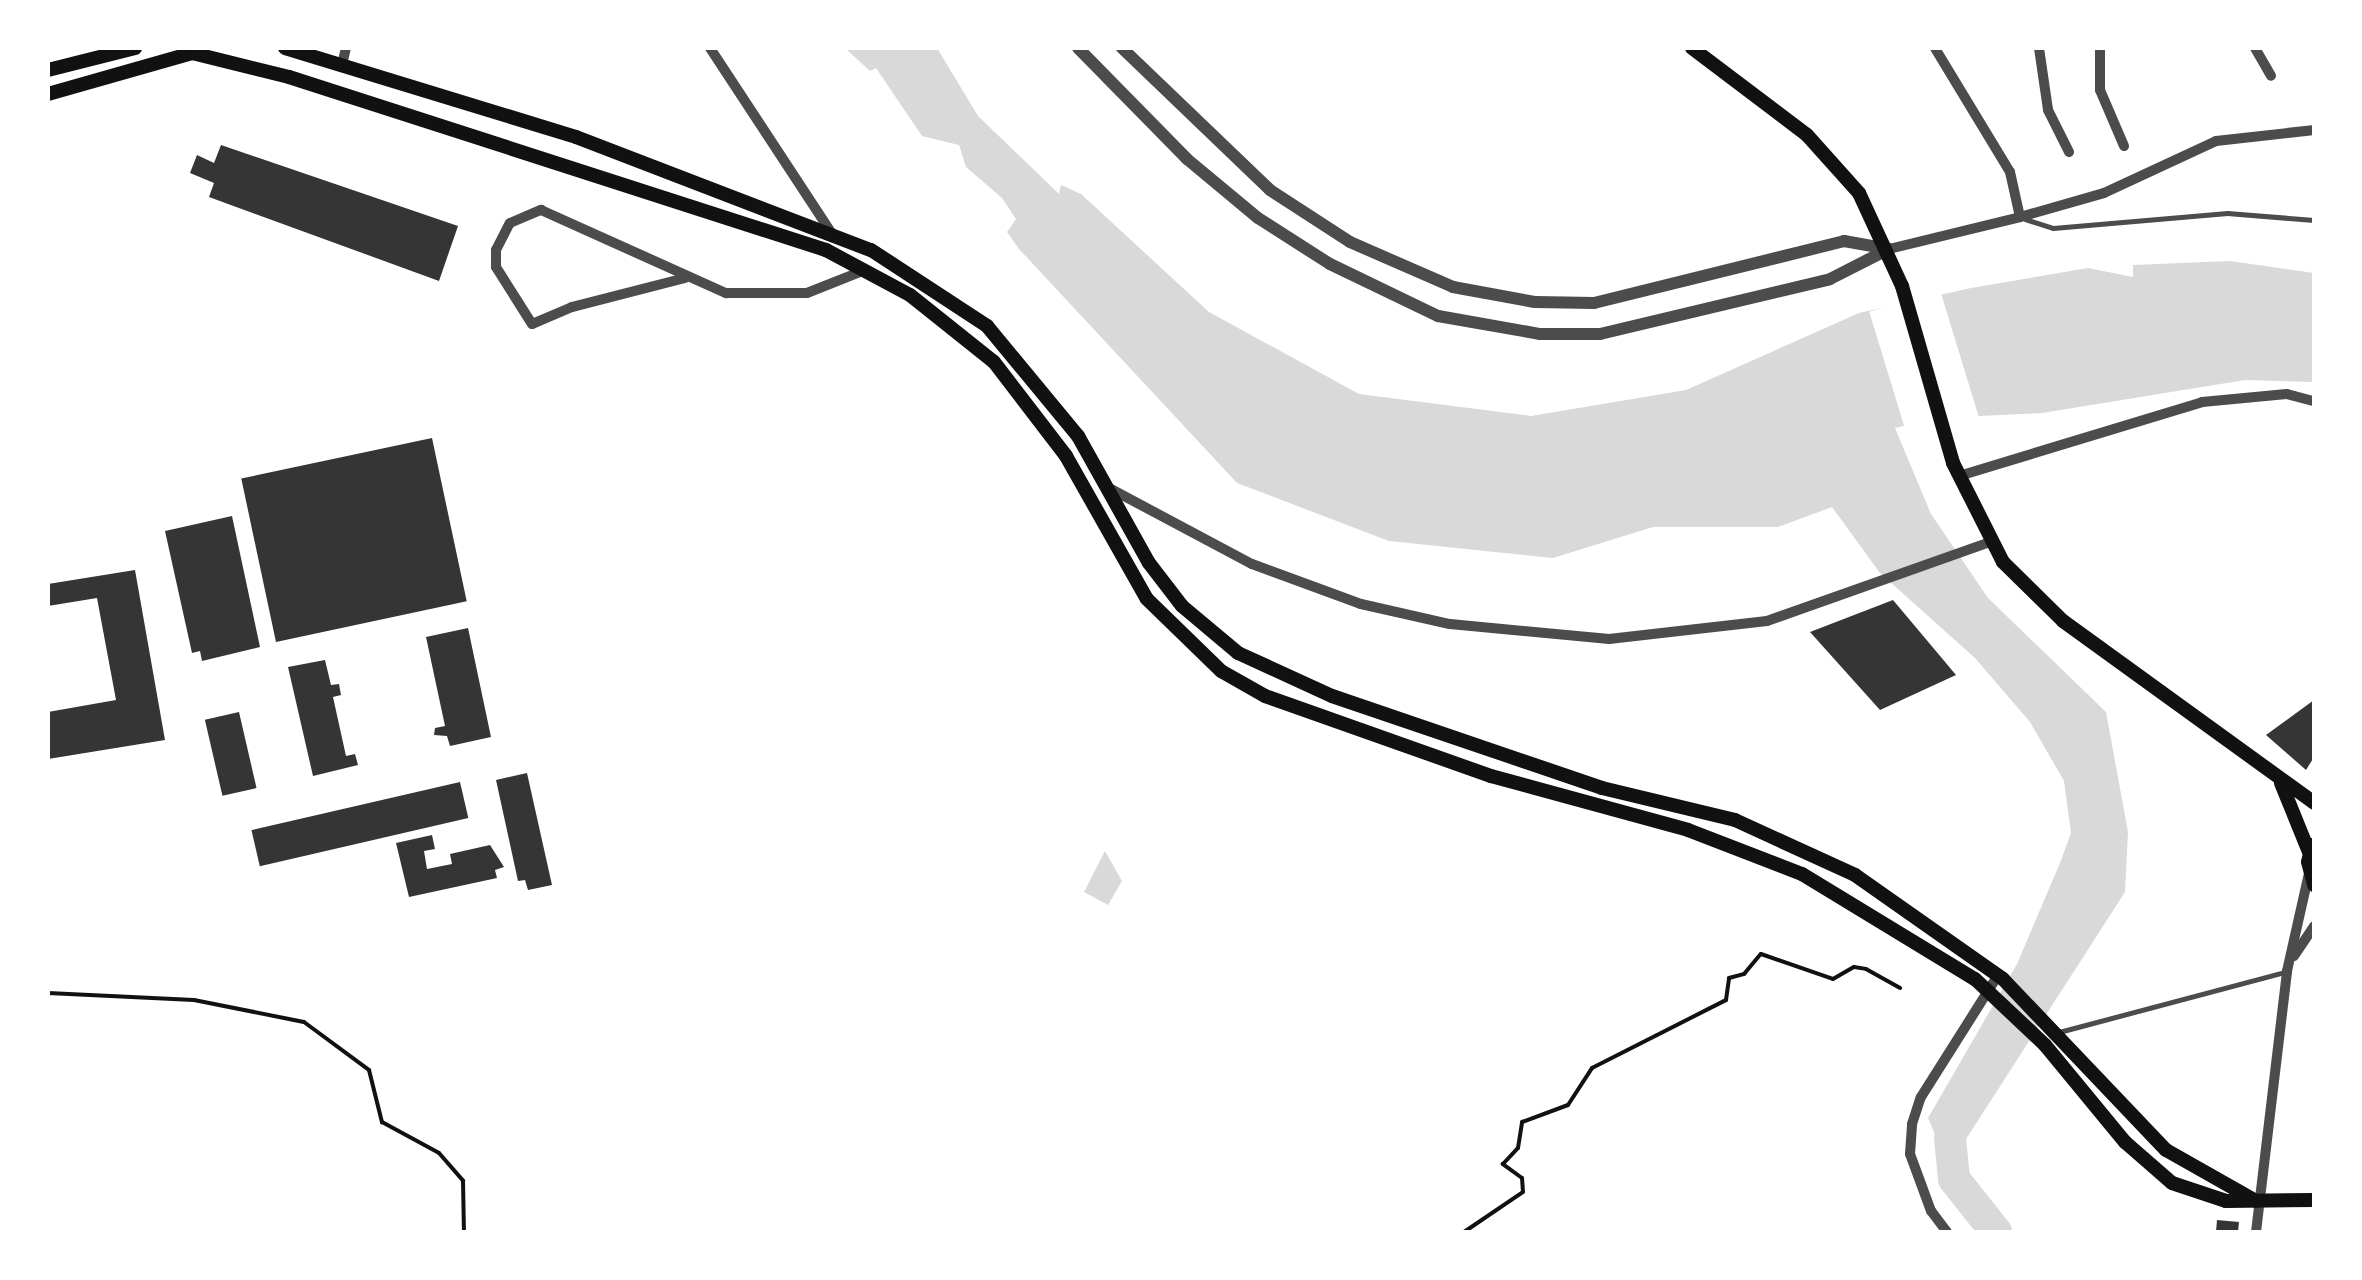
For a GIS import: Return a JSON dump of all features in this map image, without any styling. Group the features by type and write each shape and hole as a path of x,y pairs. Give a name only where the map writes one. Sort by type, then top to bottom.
{"main road":[{"path":"48,70 131,48"},
{"path":"284,48 576,137 870,250 987,326 1041,385 1171,592 1238,653 1332,696 1602,788 1735,820 1813,852 1916,912 2000,977 2056,1030 2166,1150 2261,1205"},
{"path":"1692,48 1837,166 1889,250 1958,476 1990,542 2020,582 2064,621 2314,804"},
{"path":"48,94 192,53 289,77 826,250 910,295 994,362 1066,456 1148,599 1221,671 1264,696 1442,759 1582,806 1688,830 1802,874 1989,991 2045,1045 2150,1167 2200,1193 2261,1205 2314,1200"},
{"path":"2280,782 2312,846 2312,878"}],"street":[{"path":"131,48 135,70"},
{"path":"342,65 346,48"},
{"path":"710,48 834,234 865,270"},
{"path":"1078,48 1187,159 1258,218 1330,264 1438,316 1540,334 1600,334 1830,280 1889,250 2104,194 2216,141 2314,130"},
{"path":"1122,48 1270,190 1350,242 1452,286 1535,302 1594,303 1844,241 1889,250"},
{"path":"1935,48 2010,172 2020,217"},
{"path":"2100,48 2100,90 2124,146"},
{"path":"2255,48 2271,76"},
{"path":"2038,50 2048,110 2069,152"},
{"path":"685,278 572,307 532,324 496,268 496,250 510,222 541,210 685,278 726,292 807,293 865,270"},
{"path":"826,250 834,234"},
{"path":"865,270 870,250"},
{"path":"1958,476 2202,402 2287,394 2314,401"},
{"path":"1109,488 1252,564 1361,604 1450,624 1609,639 1767,621 1868,589 1990,542"},
{"path":"2256,1232 2288,971 2312,878"},
{"path":"2288,971 2314,926"},
{"path":"1947,1232 1931,1212 1910,1154 1912,1124 2000,977"}],"lane":[{"path":"2020,217 2053,228 2226,213 2314,220"},
{"path":"2056,1030 2288,971"}],"path":[{"path":"1464,1232 1523,1192 1522,1178 1502,1164 1518,1148 1522,1122 1568,1106 1592,1068 1726,1000 1729,978 1744,974 1761,954 1833,979 1854,967 1866,968 1900,988"},
{"path":"48,993 194,1000 304,1022 368,1070 382,1122 439,1153 464,1181 464,1232"}],"shaded area":[{"path":"845,48 937,48 978,116 1059,194 1061,185 1081,194 1209,312 1359,394 1531,416 1686,390 1859,313 1971,288 2088,268 2133,277 2133,265 2230,261 2314,273 2314,382 2245,380 2042,413 1936,418 1895,428 1931,514 1988,598 2106,712 2128,832 2125,892 1959,1150 1954,1179 1928,1118 2017,964 2060,863 2071,833 2064,781 2030,722 1975,658 1880,573 1832,507 1778,527 1653,527 1553,558 1389,541 1237,483 1019,249 1007,232 1016,219 1002,198 966,167 959,145 922,136 876,68 870,71"},
{"path":"1105,851 1122,881 1108,905 1084,892"}],"pier":[{"path":"1940,290 1980,421 1909,443 1869,312"}],"building":[{"path":"221,145 458,226 439,281 209,197 214,183 190,173 197,155 214,163"},
{"path":"432,438 467,601 276,642 241,479"},
{"path":"232,516 260,647 202,661 200,651 192,653 165,531"},
{"path":"135,570 165,740 48,759 48,712 116,700 97,598 48,606 48,584"},
{"path":"1893,600 1956,675 1880,710 1810,632"},
{"path":"468,628 491,737 450,746 447,736 434,735 435,728 445,726 426,637"},
{"path":"325,660 331,685 339,684 341,695 333,697 346,756 355,754 358,765 313,776 288,667"},
{"path":"2314,700 2314,757 2306,770 2266,735"},
{"path":"239,712 257,788 222,796 205,720"},
{"path":"527,773 552,885 528,890 525,880 518,881 496,780"},
{"path":"460,782 468,818 260,866 251,830"},
{"path":"432,835 435,849 424,851 427,869 452,864 450,854 490,845 504,867 495,870 497,878 409,897 396,843"},
{"path":"2217,1220 2239,1222 2238,1232 2216,1232"}],"waterway":[{"path":"1950,1138 1954,1179 1996,1232"}]}
